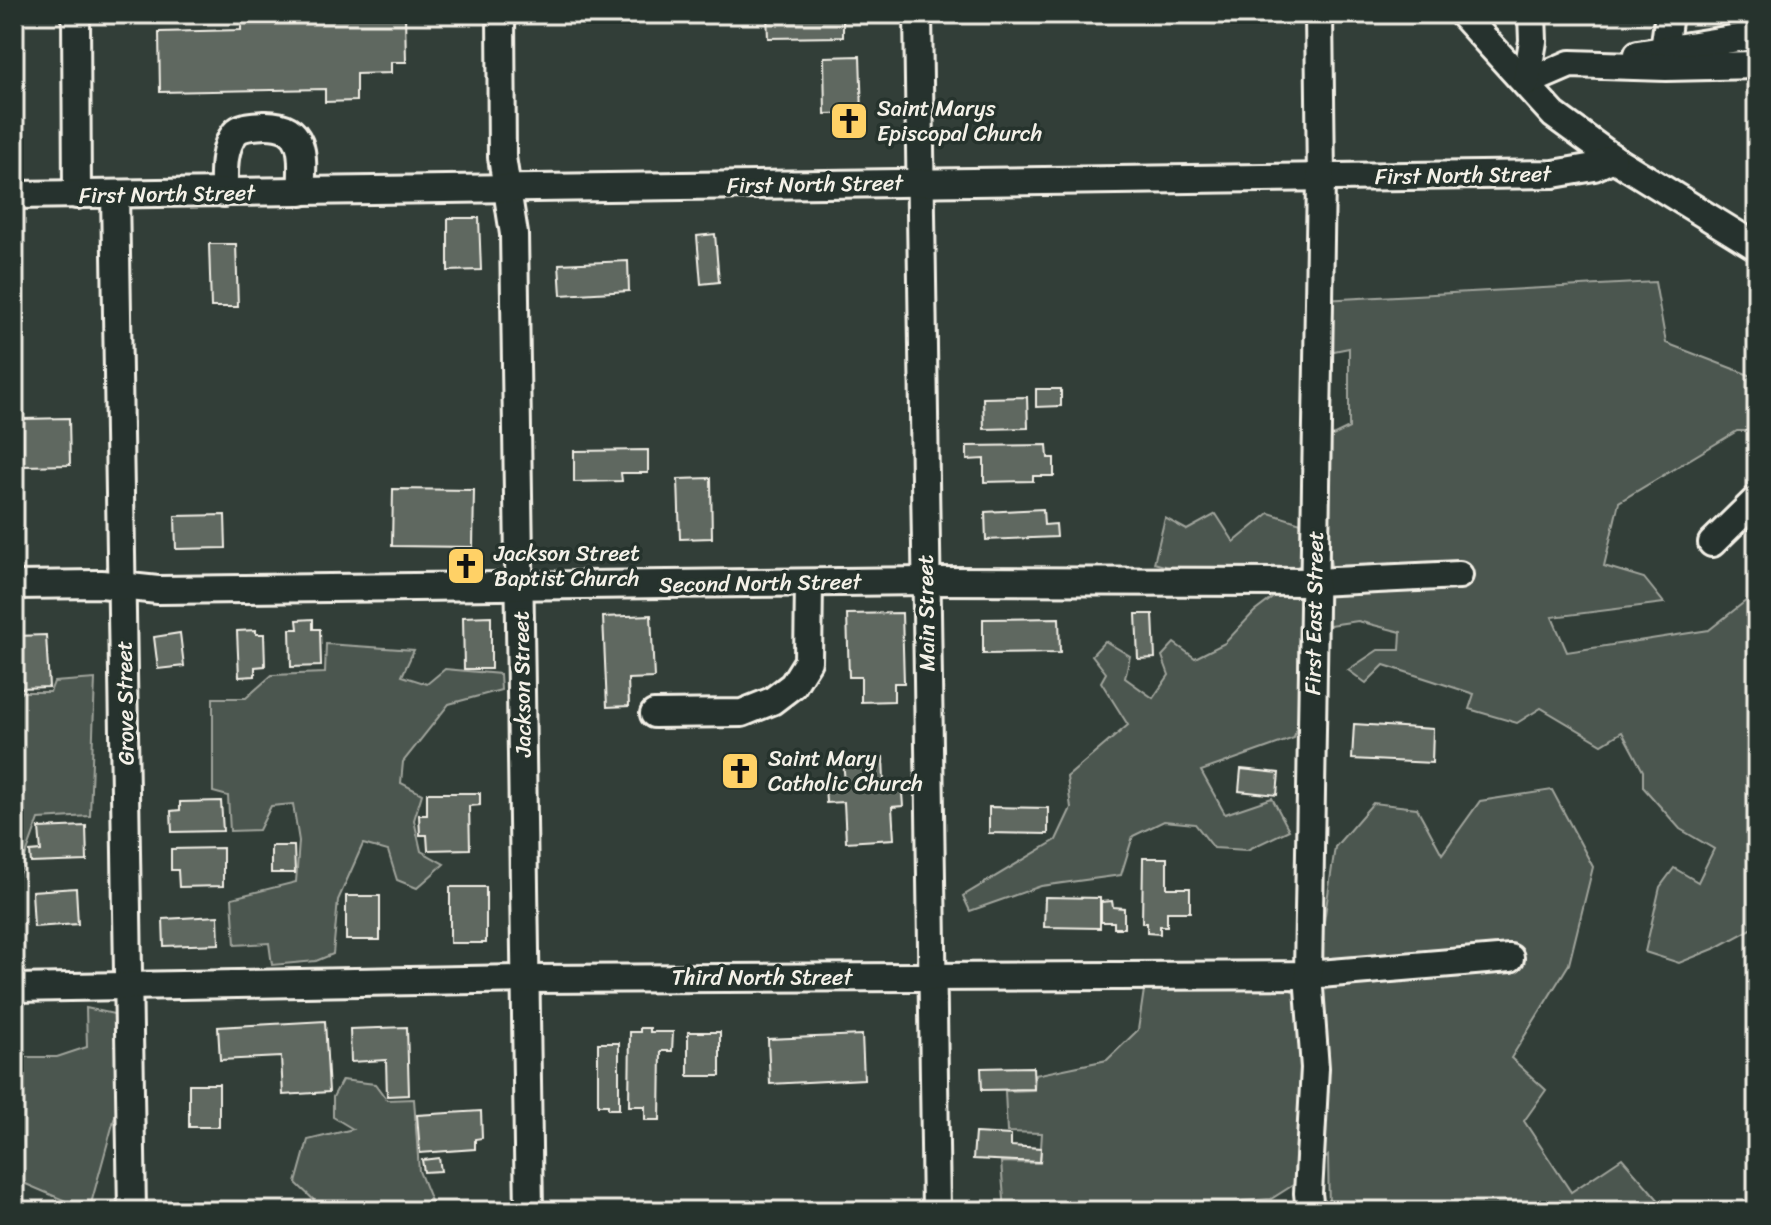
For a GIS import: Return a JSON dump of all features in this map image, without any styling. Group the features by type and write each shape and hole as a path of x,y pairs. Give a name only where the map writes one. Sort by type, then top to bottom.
{"street":[{"path":"76,14 77,195"},
{"name":"Jackson Street","path":"501,14 502,157 514,234 529,1211"},
{"name":"Main Street","path":"918,14 930,975 936,1211"},
{"name":"First East Street","path":"1310,1211 1308,1193 1315,1068 1308,975 1321,179 1319,14"},
{"path":"1462,14 1554,115 1613,158 1757,247"},
{"path":"1526,83 1533,41 1532,14"},
{"path":"1664,50 1669,14"},
{"path":"1526,83 1570,64 1757,35"},
{"path":"1570,64 1666,67 1757,65"},
{"path":"224,193 224,163 236,132 246,126 277,125 292,131 299,143 303,159 301,192"},
{"name":"First North Street","path":"14,195 1554,174 1594,167 1613,158"},
{"name":"Grove Street","path":"115,194 124,586 132,1211"},
{"path":"1712,543 1757,499"},
{"name":"Second North Street","path":"14,585 101,584 158,590 925,581 1315,582 1459,575"},
{"path":"654,714 742,713 772,701 793,685 808,661 809,583"},
{"name":"Third North Street","path":"14,988 526,979 1308,975 1510,958"}],"shaded area":[{"path":"1655,282 1666,343 1757,378 1757,431 1737,431 1619,502 1604,566 1644,578 1664,603 1552,617 1567,652 1709,630 1757,592 1757,926 1679,963 1645,952 1660,887 1674,868 1698,882 1714,849 1680,829 1643,787 1643,771 1622,732 1602,744 1541,708 1517,723 1469,709 1474,694 1384,665 1366,683 1348,670 1378,650 1400,650 1401,632 1358,621 1330,625 1303,697 1294,738 1201,771 1225,814 1272,798 1289,830 1247,850 1214,848 1195,824 1164,821 1133,836 1121,875 1041,886 970,911 963,896 1056,840 1071,808 1067,777 1128,725 1101,682 1106,673 1092,655 1105,641 1130,656 1125,678 1153,698 1169,675 1162,656 1174,643 1195,658 1225,643 1254,612 1275,596 1334,580 1329,554 1257,583 1218,582 1154,563 1165,518 1187,530 1216,514 1234,542 1269,513 1304,524 1318,443 1349,428 1349,348 1319,354 1323,300"},
{"path":"326,644 414,650 402,676 427,684 445,669 500,674 501,690 449,704 403,762 401,783 422,794 414,820 421,851 444,864 417,888 397,880 388,851 363,844 338,900 333,954 316,961 272,965 269,943 235,945 232,898 296,882 299,841 293,804 271,806 259,830 230,831 228,796 213,792 213,698 246,698 272,675 325,673"},
{"path":"95,679 90,816 39,819 14,888 14,692 50,692 54,682"},
{"path":"1552,790 1593,867 1569,964 1511,1058 1546,1090 1524,1121 1571,1192 1622,1158 1668,1211 1329,1211 1328,1156 1312,1170 1312,1003 1335,847 1373,803 1417,808 1442,854 1480,801"},
{"path":"1289,988 1309,1006 1309,1175 1271,1199 1243,1201 1243,1211 1005,1211 1001,1162 1040,1163 1042,1133 1007,1132 1005,1091 1034,1090 1035,1075 1107,1060 1138,1030 1144,990"},
{"path":"86,1008 114,1014 117,1109 89,1211 14,1179 14,1050 20,1057 57,1057 87,1047"},
{"path":"342,1080 375,1084 387,1100 414,1099 419,1171 435,1211 319,1211 319,1205 296,1183 308,1140 353,1129 333,1117 333,1097"}],"building":[{"path":"241,14 405,14 406,62 391,62 391,73 356,74 356,101 325,102 325,89 160,92 159,32 241,30"},
{"path":"767,14 843,14 843,37 768,38"},
{"path":"860,56 862,113 825,114 824,57"},
{"path":"448,218 479,218 481,270 448,271"},
{"path":"715,234 719,282 701,284 697,236"},
{"path":"209,244 236,244 238,307 211,307"},
{"path":"628,261 629,291 561,295 559,264"},
{"path":"1036,389 1061,389 1061,406 1036,407"},
{"path":"1027,397 1028,428 984,429 983,398"},
{"path":"69,418 70,465 23,466 22,419"},
{"path":"1047,445 1048,458 1054,458 1054,476 1033,476 1033,481 984,482 984,459 967,460 967,446"},
{"path":"648,450 648,473 621,473 622,481 574,482 574,451"},
{"path":"711,478 712,538 680,539 678,479"},
{"path":"393,489 474,490 473,547 392,546"},
{"path":"1043,509 1044,525 1056,524 1057,537 986,540 985,512"},
{"path":"225,515 226,548 176,549 175,516"},
{"path":"902,613 904,683 894,683 894,701 861,702 861,677 849,677 847,614"},
{"path":"1136,614 1153,614 1155,658 1138,659"},
{"path":"651,615 654,678 628,679 629,706 607,707 603,617"},
{"path":"491,616 491,669 464,669 463,617"},
{"path":"1059,618 1060,653 983,654 983,619"},
{"path":"313,619 313,629 320,629 321,666 291,667 290,629 298,629 297,620"},
{"path":"256,630 256,634 264,634 265,666 255,667 255,676 239,677 237,631"},
{"path":"180,633 184,666 158,669 154,637"},
{"path":"46,635 49,687 18,688 16,636"},
{"path":"1354,724 1433,729 1432,763 1352,759"},
{"path":"883,757 884,781 901,780 903,806 892,807 894,839 846,842 844,802 826,803 825,785 845,783 843,760"},
{"path":"1241,769 1279,773 1277,795 1239,791"},
{"path":"427,793 480,793 480,805 469,806 470,849 428,850 427,835 420,835 419,815 427,815"},
{"path":"221,801 223,831 172,832 171,811 180,810 180,802"},
{"path":"989,807 1048,808 1048,834 989,833"},
{"path":"86,826 87,861 31,863 30,852 41,851 39,828"},
{"path":"271,846 294,846 295,873 271,873"},
{"path":"223,848 223,886 179,887 178,870 171,870 171,849"},
{"path":"1143,858 1167,858 1167,888 1190,888 1190,912 1167,912 1167,926 1160,926 1160,934 1147,933 1147,923 1142,923"},
{"path":"450,887 486,887 486,943 450,943"},
{"path":"76,888 78,924 34,927 32,891"},
{"path":"346,896 380,896 380,940 346,940"},
{"path":"1045,897 1100,898 1100,928 1044,927"},
{"path":"1112,901 1113,907 1124,908 1124,928 1114,928 1114,922 1101,922 1101,902"},
{"path":"218,916 219,944 164,946 163,919"},
{"path":"325,1021 329,1092 283,1095 281,1057 220,1060 218,1027"},
{"path":"407,1027 409,1095 387,1096 386,1060 351,1062 350,1029"},
{"path":"640,1028 650,1028 650,1032 673,1032 672,1051 661,1051 660,1120 645,1120 645,1106 629,1106 630,1032 640,1032"},
{"path":"688,1032 720,1032 720,1076 688,1076"},
{"path":"862,1035 864,1079 770,1084 768,1039"},
{"path":"598,1043 619,1043 619,1109 598,1105"},
{"path":"1033,1067 1034,1089 982,1090 981,1068"},
{"path":"189,1084 219,1084 219,1127 189,1127"},
{"path":"481,1111 482,1138 475,1139 475,1149 420,1153 417,1115"},
{"path":"975,1133 1011,1135 1011,1146 1041,1148 1040,1162 973,1159"},
{"path":"439,1158 441,1171 424,1172 422,1160"}],"place":[{"name":"Saint Marys Episcopal Church","path":"849,121"},
{"name":"Jackson Street Baptist Church","path":"466,566"},
{"name":"Saint Mary Catholic Church","path":"740,771"}]}
